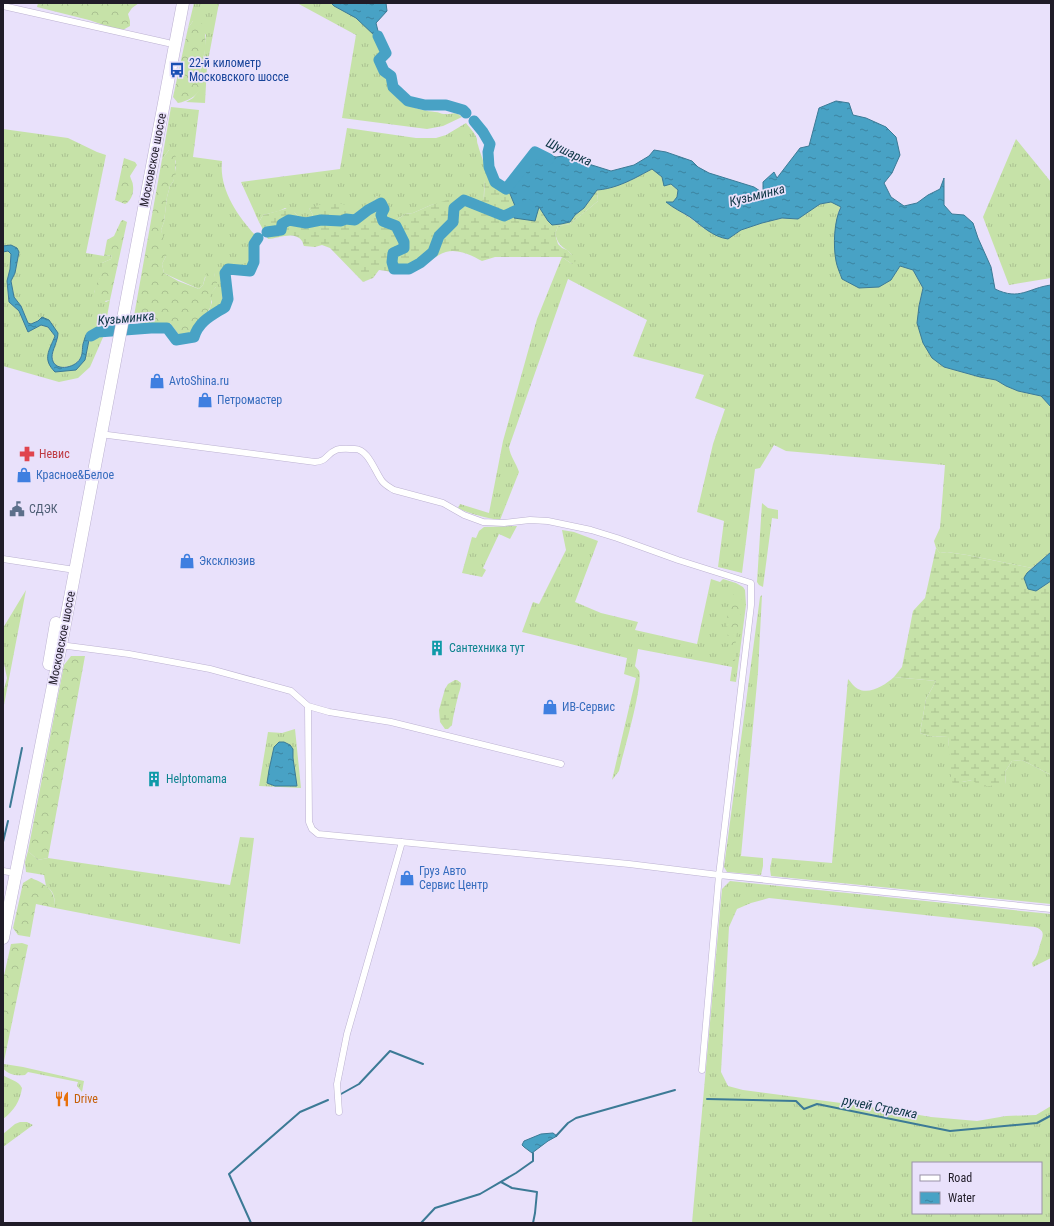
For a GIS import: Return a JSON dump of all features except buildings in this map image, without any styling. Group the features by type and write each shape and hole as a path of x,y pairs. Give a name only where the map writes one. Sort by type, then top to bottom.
{"highway":[{"name":"Московское шоссе","path":"119,317 176,3"},
{"name":"Московское шоссе","path":"119,317 183,3"},
{"path":"115,338 119,317"},
{"name":"Московское шоссе","path":"71,569 100,434 115,338"},
{"name":"Московское шоссе","path":"3,938 115,338"},
{"name":"Московское шоссе","path":"3,903 6,871 57,644"}],"street":[{"path":"3,6 168,43"},
{"path":"100,434 314,462 321,462 336,450 357,449 361,450 368,457 388,487 394,490 443,503 473,519 493,523 530,520 548,521 575,526 617,538 678,560 751,582 751,605 719,875 702,1070"},
{"path":"3,559 71,569"},
{"path":"57,644 129,654 210,669 291,691 308,706 329,712 391,722 561,764"},
{"path":"308,706 309,822 312,829 318,834 629,864 719,875 1051,909"},
{"path":"339,1112 337,1084 347,1034 402,842"}],"green space":[{"path":"38,3 139,3 132,8 128,14 130,26 121,31 89,20 37,7"},
{"path":"194,3 219,3 207,66 205,103 186,102 193,98 201,88 201,64 204,56 206,35 193,21 188,28"},
{"path":"297,3 331,3 356,17 369,28 379,43 383,53 375,59 377,66 379,72 388,81 390,89 396,96 406,104 417,108 443,114 455,113 462,117 443,126 427,129 342,118 356,35"},
{"path":"196,19 200,19 204,28 206,41 204,55 201,62 202,87 199,92 188,100 178,103 173,97 188,28"},
{"path":"171,107 199,110 193,157 222,161 223,182 226,191 236,210 255,235 250,245 251,261 249,265 228,266 221,269 223,302 219,307 209,311 212,302 209,295 216,287 214,273 205,277 203,285 199,289 164,273 162,264 166,256 161,230 164,222 167,197 170,186 173,182 176,168 176,161 169,150 162,159"},
{"path":"466,123 477,139 477,144 484,165 484,200 481,201 469,198 431,205 413,213 405,214 395,221 388,218 377,196 374,201 356,213 309,208 313,215 308,219 299,217 295,213 285,208 263,215 259,222 241,182 340,169 347,128 416,138 436,138 446,135"},
{"path":"3,129 68,138 106,155 86,253 104,256 112,255 111,259 102,263 102,273 94,292 106,302 110,300 105,328 97,329 83,343 80,359 74,365 57,367 54,364 52,357 58,338 42,318 31,324 28,323 21,306 14,297 11,281 15,273 19,252 3,246"},
{"path":"1016,139 1051,182 1051,278 1009,285 983,217"},
{"path":"169,150 172,150 176,157 176,173 167,197 164,222 161,230 168,252 162,264 164,273 178,281 199,289 203,285 207,272 211,271 214,273 217,282 216,287 210,295 211,304 209,310 191,333 186,336 179,335 170,323 141,324 134,316 162,159"},
{"path":"124,158 135,162 137,165 130,176 133,185 132,194 129,201 125,204 115,200"},
{"path":"492,160 493,170 490,174 508,194 508,189 515,206 514,218 539,207 548,221 561,224 570,222 575,215 584,208 597,190 598,201 570,224 558,226 555,234 558,244 567,250 576,261 572,264 562,257 495,257 482,261 461,252 450,251 444,252 420,269 413,272 400,273 379,270 373,278 363,282 330,248 322,245 315,247 304,246 302,241 295,236 268,239 259,222 263,215 290,208 299,217 308,219 313,215 309,208 328,203 339,203 345,205 356,213 374,201 377,196 386,204 386,216 389,220 395,221 405,214 413,213 431,205 464,195 481,201 484,199 484,163"},
{"path":"652,169 678,190 677,197 673,202 667,202 671,206 705,229 728,239 741,230 762,223 782,218 798,219 820,204 831,202 841,206 838,213 835,241 891,280 900,266 913,270 923,288 919,306 944,367 996,380 1018,391 1041,396 1051,407 1051,552 1032,568 967,555 947,552 940,553 936,548 934,541 940,528 945,465 786,451 774,445 760,468 755,469 742,573 718,567 724,521 697,512 713,444 725,409 695,398 704,375 633,356 647,320 568,279 509,447 519,472 500,520 479,516 458,508 460,504 489,513 503,441 537,319 562,257 572,264 572,255 560,245 555,234 558,226 570,224 598,201 597,190 607,189 621,184"},
{"path":"123,220 127,222 110,300 100,302 96,298 94,291 100,277 102,263 111,259 112,255 104,256 107,240 114,236 121,221"},
{"path":"8,251 11,254 10,269 7,281 9,302 19,311 28,332 41,325 48,327 55,336 48,354 55,372 85,360 89,340 98,334 104,335 90,367 78,378 59,382 3,366 3,252"},
{"path":"762,503 768,508 778,510 778,519 772,518 763,587 757,582"},
{"path":"517,526 510,539 499,534 483,568 486,570 482,577 462,573 472,537 476,538 479,531 484,527"},
{"path":"562,530 574,532 598,541 575,602 601,613 638,622 635,630 697,644 711,579 720,582 723,579 736,583 745,590 746,605 736,682 730,681 732,667 638,649 635,666 639,671 639,689 619,771 612,780 636,678 624,674 627,658 522,632 533,602 539,604 566,550"},
{"path":"936,548 940,553 947,552 967,555 1032,568 1027,573 1036,591 1051,581 1051,775 1022,760 1012,761 1005,772 1006,784 981,787 972,780 953,785 948,737 929,736 920,733 926,699 936,681 894,677 902,667 913,611 925,598"},
{"path":"26,590 3,710 3,693 7,678 3,659 3,628"},
{"path":"735,593 741,594 741,606 736,639 736,658 735,661 733,661 730,654 727,637 729,631 725,621 728,615 731,599"},
{"path":"762,595 758,672 741,856 763,858 761,875 727,872 724,867 760,597"},
{"path":"71,656 85,656 48,858 38,860 28,851 64,665"},
{"path":"894,677 936,681 926,699 920,733 929,736 948,737 949,747 962,782 972,780 1006,784 1005,772 1012,761 1022,760 1051,775 1051,904 771,876 770,869 772,858 832,863 848,679 857,688 867,691 882,686"},
{"path":"455,680 461,683 461,687 452,725 448,729 445,729 440,722 439,710 445,689 448,684"},
{"path":"295,729 301,788 259,786 268,732 282,733"},
{"path":"240,837 254,838 240,944 55,908 54,895 46,886 44,875 26,872 25,862 28,851 38,860 48,858 230,885"},
{"path":"31,878 49,888 54,897 55,908 36,904 30,937 18,935 13,928 23,883"},
{"path":"730,881 1051,914 1051,958 1033,967 1032,963 1037,954 1043,934 1041,930 1035,927 769,898 737,909 729,927 721,1072 728,1086 743,1090 871,1107 931,1117 977,1121 1006,1116 1036,1115 1051,1106 1051,1223 692,1223 722,889"},
{"path":"22,943 28,945 3,1066 3,980 11,944"},
{"path":"4,1064 84,1081 82,1092 77,1086 78,1082 28,1072 25,1075 13,1074 7,1072 3,1068"},
{"path":"3,1075 16,1082 22,1088 16,1105 3,1119"},
{"path":"27,1122 33,1125 3,1147 3,1134 15,1124"}],"water":[{"path":"331,3 386,3 387,11 376,23 379,35 385,47 382,49 376,37 356,18"},
{"path":"836,101 849,103 853,115 866,118 886,127 896,137 900,155 892,173 884,183 891,197 904,206 917,203 940,189 944,178 944,205 952,214 964,215 973,223 991,267 995,289 1011,294 1018,294 1051,285 1051,407 1041,396 1018,391 996,380 944,367 932,358 923,343 917,323 923,288 913,270 900,266 891,280 879,287 859,288 842,279 836,261 834,241 837,219 841,207 831,202 820,204 798,219 782,218 762,223 741,230 728,239 713,234 666,202 673,202 677,197 678,190 671,184 664,186 662,177 652,169 621,184 607,189 597,190 584,208 575,215 570,222 552,225 539,207 535,221 514,218 515,206 508,189 536,152 556,157 563,156 611,171 634,165 649,156 654,150 666,152 692,161 698,167 709,173 754,187 763,193 763,182 774,172 777,178 800,148 809,146 819,108"},
{"path":"11,245 17,248 19,252 15,273 11,281 14,297 21,306 28,323 31,324 38,321 42,317 49,320 58,333 52,357 53,362 56,365 60,367 69,367 74,365 82,355 86,335 97,329 105,328 104,335 98,334 89,340 85,360 76,370 55,372 49,363 48,355 55,336 48,327 41,325 28,332 19,311 9,302 7,281 10,269 11,254 8,251 3,252 3,246"},
{"path":"1051,552 1051,581 1036,591 1028,589 1024,578 1027,573"},
{"path":"279,742 284,742 290,745 293,749 297,786 275,786 267,783 274,747"},
{"path":"553,1133 557,1136 532,1153 522,1145 524,1141 541,1134"}],"waterway":[{"name":"Шушарка","path":"378,36 386,53 379,60 384,71 391,76 393,87 408,101 425,105 446,105 463,110 466,113"},
{"name":"Шушарка","path":"474,121 490,144 488,152 489,167 495,182 506,189 535,152 549,159"},
{"name":"Кузьминка","path":"267,232 281,230 282,224 289,220 306,223 321,220 355,220 368,210 381,203 384,209 381,215 383,221 396,226 404,242 404,248 393,253 392,262 394,269 409,269 420,263 433,252 439,236 453,222 454,208 464,200 504,216 528,205"},
{"name":"Кузьминка","path":"91,336 98,332 167,328 176,340 194,337 196,331 202,323 225,307 228,299 225,273 228,269 250,271 254,262 254,244 258,238"},
{"path":"10,807 22,748"},
{"path":"3,842 8,821"},
{"path":"341,1094 359,1084 390,1051 423,1064"},
{"path":"556,1136 568,1123 576,1118 675,1090"},
{"name":"ручей Стрелка","path":"707,1099 796,1101 804,1109 817,1104 950,1131 1037,1123 1050,1116"},
{"path":"251,1223 229,1174 300,1112 328,1100"},
{"path":"421,1223 435,1208 480,1194 516,1173 533,1161 533,1153"},
{"path":"501,1182 512,1188 537,1192 533,1223"}],"place":[{"name":"22-й километр Московского шоссе","path":"177,70"},
{"name":"AvtoShina.ru","path":"157,381"},
{"name":"Петромастер","path":"205,400"},
{"name":"Невис","path":"27,454"},
{"name":"Красное&Белое","path":"24,475"},
{"name":"СДЭК","path":"17,509"},
{"name":"Эксклюзив","path":"187,561"},
{"name":"Сантехника тут","path":"437,648"},
{"name":"ИВ-Сервис","path":"550,707"},
{"name":"Helptomama","path":"154,779"},
{"name":"Груз Авто Сервис Центр","path":"407,878"},
{"name":"Drive","path":"62,1099"}]}
